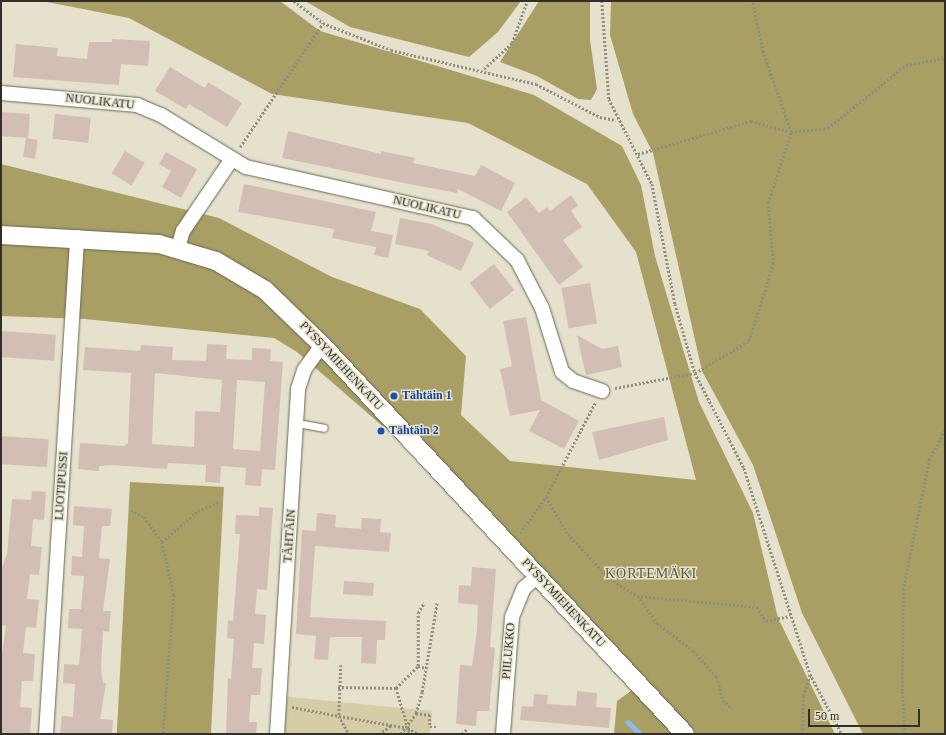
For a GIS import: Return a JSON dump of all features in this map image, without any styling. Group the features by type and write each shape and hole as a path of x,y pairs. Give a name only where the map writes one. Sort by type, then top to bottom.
{"street":[{"name":"NUOLIKATU","path":"1,93 138,105 161,115 246,167 473,218 517,260 542,308 562,372 573,381 602,391"},
{"path":"178,248 183,231 232,159"},
{"name":"PYSSYMIEHENKATU","path":"1,235 77,237 178,248 216,260 265,290 322,345 685,734"},
{"name":"LUOTIPUSSI","path":"46,734 77,237"},
{"name":"TÄHTÄIN","path":"278,734 296,423 300,379 322,345"},
{"name":"PIILUKKO","path":"503,734 512,617 524,588 538,576"}],"lane":[{"path":"296,423 324,428"}],"path":[{"path":"294,1 323,23 391,50 484,69 536,84 600,117 616,120"},
{"path":"484,69 512,43 527,1"},
{"path":"602,1 609,99 616,120 638,154 652,184 674,304 696,374 744,468 762,516 790,616 810,674 842,734"},
{"path":"511,547 546,497 602,391 696,374 749,341 773,264 768,203 791,132 763,52 752,1"},
{"path":"232,159 323,23"},
{"path":"638,154 751,121 791,132 828,128 906,65 945,58"},
{"path":"905,734 902,691 903,590 929,460 945,430"},
{"path":"546,497 568,534 610,579 637,596 657,623 694,651 717,677 723,700 732,709"},
{"path":"162,542 198,511 218,502"},
{"path":"131,510 144,517 162,542 174,595 163,734"},
{"path":"637,596 757,607 766,621 790,616"},
{"path":"401,734 408,728 416,713 425,668 434,634 437,602"},
{"path":"338,687 396,688 418,666 418,613 424,603"},
{"path":"340,665 338,687 339,716 349,734"},
{"path":"418,666 425,668"},
{"path":"802,734 803,696 810,674"},
{"path":"396,688 410,734"},
{"path":"286,707 408,728 418,734"},
{"path":"416,713 430,715 430,727 437,727"},
{"path":"379,734 392,725"},
{"path":"462,734 466,730"}],"shaded area":[{"path":"42,1 280,1 320,31 534,95 622,146 641,185 655,256 699,402 753,513 778,618 835,734 614,734 617,701 646,680 505,532 297,352 274,338 85,319 1,316 1,164 219,218 332,277 420,309 466,356 461,415 510,461 696,480 636,252 587,184 468,123 272,94 129,18"},
{"path":"305,1 521,1 498,32 469,57 350,27"},
{"path":"539,1 590,1 590,40 597,89 591,100 578,99 537,76 500,62"},
{"path":"611,1 945,1 945,734 863,734 802,613 753,465 702,371 653,153 633,114 610,35"},
{"path":"130,482 224,487 211,734 117,734"},
{"path":"280,696 432,711 430,734 279,734"}],"building":[{"path":"112,39 150,41 148,66 121,64 119,85 13,77 16,44 58,48 57,56 87,59 89,42 112,42"},
{"path":"170,67 205,88 208,82 242,103 227,127 189,104 186,109 155,91"},
{"path":"1,112 30,114 28,138 1,136"},
{"path":"55,114 91,118 88,143 52,139"},
{"path":"288,131 381,154 381,151 415,158 413,163 475,176 481,165 515,183 501,211 458,189 457,193 282,158"},
{"path":"26,138 38,140 35,159 23,157"},
{"path":"125,151 145,163 131,185 112,173"},
{"path":"166,152 197,169 181,198 162,187 171,171 159,164"},
{"path":"244,184 376,212 371,231 393,235 388,258 374,255 376,247 332,238 334,229 238,212"},
{"path":"571,195 578,205 571,211 582,227 563,240 583,267 559,285 507,212 526,197 539,213 547,207 550,211"},
{"path":"400,218 432,224 474,243 461,271 427,255 429,251 395,244"},
{"path":"494,264 514,290 490,309 470,283"},
{"path":"590,283 597,323 569,328 561,288"},
{"path":"526,317 541,400 579,421 564,449 529,431 540,410 510,416 500,369 512,366 503,321"},
{"path":"1,331 56,335 54,361 1,357"},
{"path":"577,335 602,349 618,346 622,367 586,375"},
{"path":"207,344 227,345 226,359 252,360 252,348 271,349 270,361 283,362 275,470 262,469 261,486 245,485 246,468 221,466 220,483 205,482 206,465 168,463 167,469 112,465 99,466 99,471 78,469 80,443 124,446 128,443 131,373 83,370 85,347 140,351 141,345 173,347 172,360 206,361","holes":["155,373 222,380 220,412 195,411 194,447 152,444","237,380 265,382 260,451 233,449"]},
{"path":"664,417 668,440 599,460 592,432"},
{"path":"1,436 49,439 47,467 1,464"},
{"path":"32,491 46,492 44,520 33,519 31,546 42,547 39,575 30,574 27,599 39,600 36,628 26,627 23,653 35,654 33,681 22,681 20,707 32,708 30,734 1,734 1,661 6,626 1,625 1,571 7,554 12,499 31,500"},
{"path":"74,506 112,509 110,526 102,526 99,558 110,559 103,611 111,611 109,632 103,631 101,667 103,683 106,683 100,719 113,720 112,734 60,733 62,716 73,717 75,684 63,683 64,664 79,665 82,629 68,628 69,609 81,609 84,576 71,575 72,556 82,557 84,526 73,525"},
{"path":"259,507 273,508 267,590 257,589 255,614 266,615 264,644 254,643 252,668 262,668 260,695 251,695 249,722 257,722 256,734 226,734 228,678 231,679 234,639 227,638 228,620 233,621 240,534 235,534 236,515 259,516"},
{"path":"317,513 336,515 335,527 361,529 362,518 381,519 380,532 391,533 389,552 315,546 310,617 386,621 385,640 377,640 376,664 361,663 362,637 330,637 328,660 314,659 316,636 296,634 302,530 316,531"},
{"path":"472,567 496,569 490,647 495,648 489,711 477,711 476,726 456,724 460,665 472,666 477,630 478,605 458,603 459,585 471,586"},
{"path":"344,581 374,583 373,596 343,594"},
{"path":"577,691 597,693 596,707 611,708 609,728 520,720 522,706 533,707 534,694 548,695 547,704 576,706"}],"waterway":[{"path":"628,722 641,734"}],"place":[{"name":"Tähtäin 1","path":"394,396"},
{"name":"Tähtäin 2","path":"381,431"}],"district":[{"name":"KORTEMÄKI","path":"651,574"}]}
